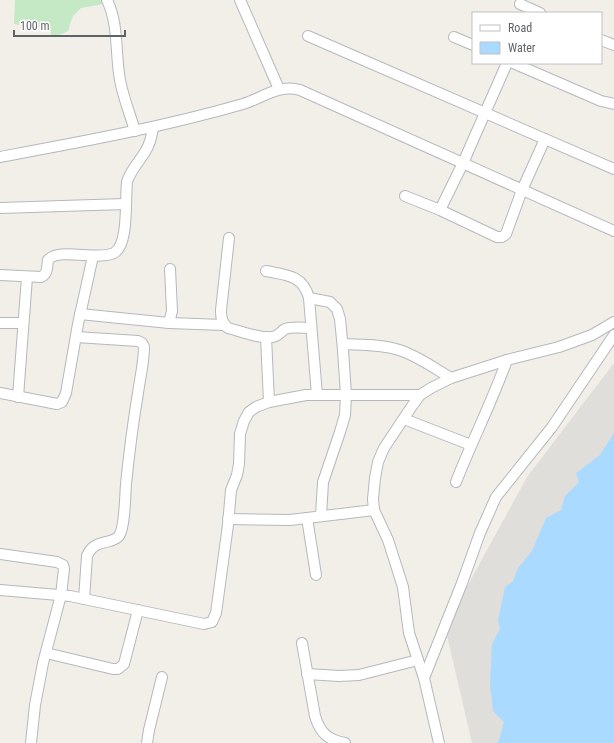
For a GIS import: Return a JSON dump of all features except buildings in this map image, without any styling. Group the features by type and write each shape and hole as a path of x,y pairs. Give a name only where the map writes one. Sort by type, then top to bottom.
{"street":[{"path":"106,0 112,12 115,25 120,80 135,131"},
{"path":"240,0 279,89"},
{"path":"520,4 538,12"},
{"path":"308,36 614,169"},
{"path":"454,37 472,46"},
{"path":"602,40 614,46"},
{"path":"440,210 463,163 507,64"},
{"path":"515,64 601,101 614,104"},
{"path":"0,158 153,127 245,103 279,89 293,88 614,230"},
{"path":"0,275 27,277 45,275 47,272 48,260 54,255 93,256 112,254 117,251 122,244 124,232 127,182 129,176 146,151 152,137 153,127"},
{"path":"405,196 440,210 497,237 502,237 506,234 522,190 545,139"},
{"path":"0,208 125,204"},
{"path":"224,325 221,310 229,238"},
{"path":"0,393 57,404 62,402 66,393 80,314 93,256"},
{"path":"169,323 172,311 170,269"},
{"path":"266,271 292,276 298,280 306,290 311,328 316,395"},
{"path":"18,397 27,277"},
{"path":"308,298 330,302 337,309 340,319 343,344 346,394 345,415 342,427 323,482 320,516"},
{"path":"80,314 169,323 224,325 228,328 266,337 277,336 288,329 295,327 311,328"},
{"path":"436,743 424,678 409,633 403,587 388,540 374,510 374,485 378,462 384,448 420,396 431,388 451,378 507,360 559,347 592,334 614,322"},
{"path":"0,323 23,323"},
{"path":"424,678 462,583 480,533 496,497 552,427 614,335"},
{"path":"76,337 138,341 142,342 144,347 128,461 123,521 119,536 92,548 86,556 84,599"},
{"path":"266,337 269,402"},
{"path":"343,344 380,346 398,349 418,357 451,378"},
{"path":"456,482 507,360"},
{"path":"0,590 61,595 204,624 212,622 216,613 231,490 237,475 239,464 240,434 244,421 249,412 256,407 269,402 306,395 346,394 420,396"},
{"path":"404,419 471,446"},
{"path":"228,519 290,520 374,510"},
{"path":"307,518 316,575"},
{"path":"0,554 61,563 64,569 61,595 46,653 35,705 31,743"},
{"path":"46,653 118,669 124,664 138,610"},
{"path":"302,643 318,728 330,738 345,743"},
{"path":"307,674 339,676 359,675 418,660"},
{"path":"147,743 162,677"}],"shaded area":[{"path":"614,363 614,743 472,743 445,627 527,477"}],"green space":[{"path":"15,0 108,0 109,3 81,8 73,16 69,30 56,36 51,36 50,27 48,26 33,28 14,24"}],"water":[{"path":"614,433 614,743 498,743 504,722 493,711 490,684 492,644 500,629 498,620 505,587 513,581 518,568 532,551 546,518 561,510 565,496 579,482 576,473 600,455"}]}
